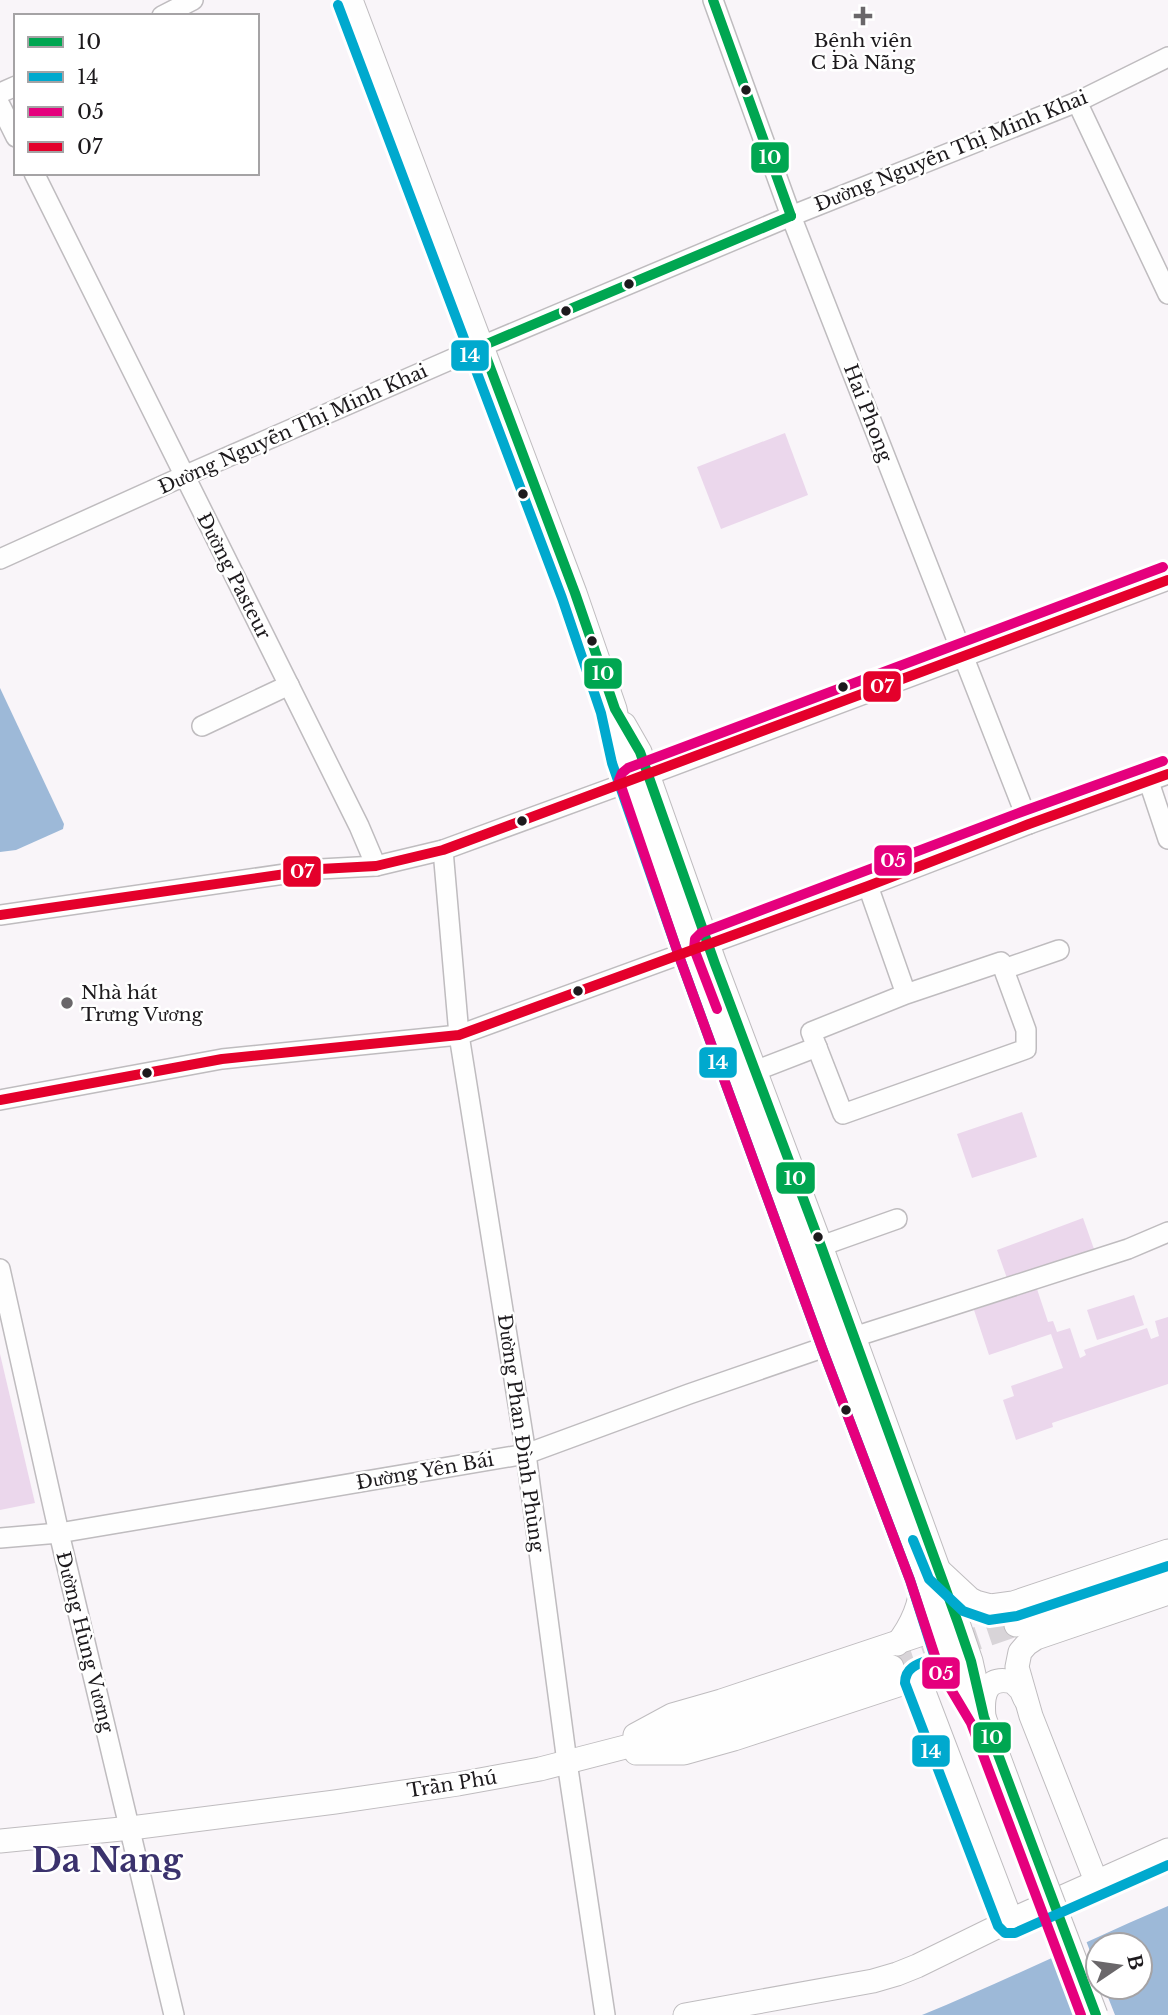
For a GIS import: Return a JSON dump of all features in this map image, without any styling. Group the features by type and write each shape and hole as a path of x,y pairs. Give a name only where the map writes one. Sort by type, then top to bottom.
{"main road":[{"path":"351,0 575,593 615,709 625,758 641,778 700,948 930,1573 971,1661 984,1717 1096,2015"},
{"path":"700,948 755,1071 821,1246 845,1340"},
{"path":"930,1573 970,1599 991,1606 1013,1603 1168,1551"},
{"path":"1016,1625 1168,1572"},
{"path":"930,1573 940,1628 953,1667 984,1717"},
{"path":"897,1644 909,1629 930,1573"},
{"path":"1031,1716 1017,1667 1020,1652 1027,1644 1037,1638 1168,1593"},
{"path":"602,1753 672,1715 940,1628"},
{"name":"Trần Phú","path":"0,1841 131,1828 458,1784 540,1769 726,1721 892,1667"},
{"path":"602,1753 684,1753 734,1740 953,1667"},
{"path":"919,1679 1011,1920"},
{"path":"984,1717 983,1703 987,1689 993,1683 1013,1682 1021,1690 1096,1881"},
{"path":"685,2015 873,1981 897,1974 1168,1850"}],"street":[{"path":"166,14 193,0"},
{"name":"Hai Phong","path":"713,0 790,216 1028,824"},
{"name":"Đường Nguyễn Thị Minh Khai","path":"0,559 482,346 790,216 1077,102 1168,57"},
{"path":"1077,102 1168,294"},
{"path":"0,105 14,133"},
{"name":"Đường Pasteur","path":"35,175 359,826 376,866"},
{"path":"0,915 320,869 376,866 443,850 641,778 759,739 882,693 964,657 1168,580"},
{"path":"202,726 289,685"},
{"path":"0,1100 222,1059 459,1035 1168,774"},
{"path":"1149,782 1168,839"},
{"name":"Đường Phan Đình Phùng","path":"443,850 459,1035 526,1454 567,1762 605,2015"},
{"path":"868,886 906,994"},
{"path":"1003,965 1026,1030 1026,1048 843,1114 811,1032 906,994 1003,965 1059,950"},
{"path":"755,1071 817,1047"},
{"path":"821,1246 897,1219"},
{"name":"Đường Yên Bái","path":"0,1538 59,1533 526,1454 845,1340 1128,1249 1168,1232"},
{"name":"Đường Hùng Vương","path":"0,1269 59,1533 174,2015"}],"shaded area":[{"path":"785,433 808,495 721,529 697,467"},
{"path":"1022,1112 1037,1157 972,1178 957,1134"},
{"path":"1083,1218 1094,1249 1008,1281 997,1250"},
{"path":"1037,1289 1048,1322 1053,1321 1057,1332 1070,1328 1080,1358 1086,1355 1084,1350 1147,1328 1151,1339 1159,1336 1155,1321 1168,1317 1168,1384 1052,1423 1053,1427 1016,1440 1003,1400 1014,1396 1011,1386 1063,1368 1051,1334 989,1355 974,1310"},
{"path":"1134,1295 1144,1325 1097,1340 1087,1310"},
{"path":"0,1354 35,1503 0,1510"}],"water":[{"path":"0,688 64,824 63,829 16,850 0,852"},
{"path":"1168,1906 1168,2015 922,2015 1084,1944 1084,2001 1154,2001 1154,1931 1113,1931"}],"pier":[{"path":"1084,1938 1084,2001 1110,2001 1115,2015 1075,2015 1052,1953"}],"tunnel":[{"path":"892,1667 1016,1625"}],"transit line":[{"name":"10","path":"713,0 791,216"},
{"name":"14","path":"338,5 562,598 601,713 612,763 679,956 910,1580 935,1658 911,1668 905,1683 998,1926 1005,1933 1015,1933 1168,1865"},
{"name":"10","path":"482,346 791,216"},
{"name":"10","path":"482,346 575,593 615,709 640,752 715,964 958,1623 971,1661 984,1717 1096,2015"},
{"name":"05","path":"1081,2015 971,1723 940,1671 910,1580 679,956 619,780 628,768 1163,567"},
{"name":"07","path":"0,915 320,869 376,866 443,850 1168,580"},
{"name":"05","path":"717,1009 694,949 695,939 701,933 1163,761"},
{"name":"07","path":"0,1100 222,1059 459,1035 1168,774"},
{"name":"14","path":"913,1540 929,1579 963,1611 989,1620 1017,1616 1168,1566"}],"place":[{"name":"Bệnh viện C Đà Nẵng","path":"863,16"},
{"name":"Nhà hát Trưng Vương","path":"67,1003"}],"district":[{"name":"Da Nang","path":"107,1860"}]}
